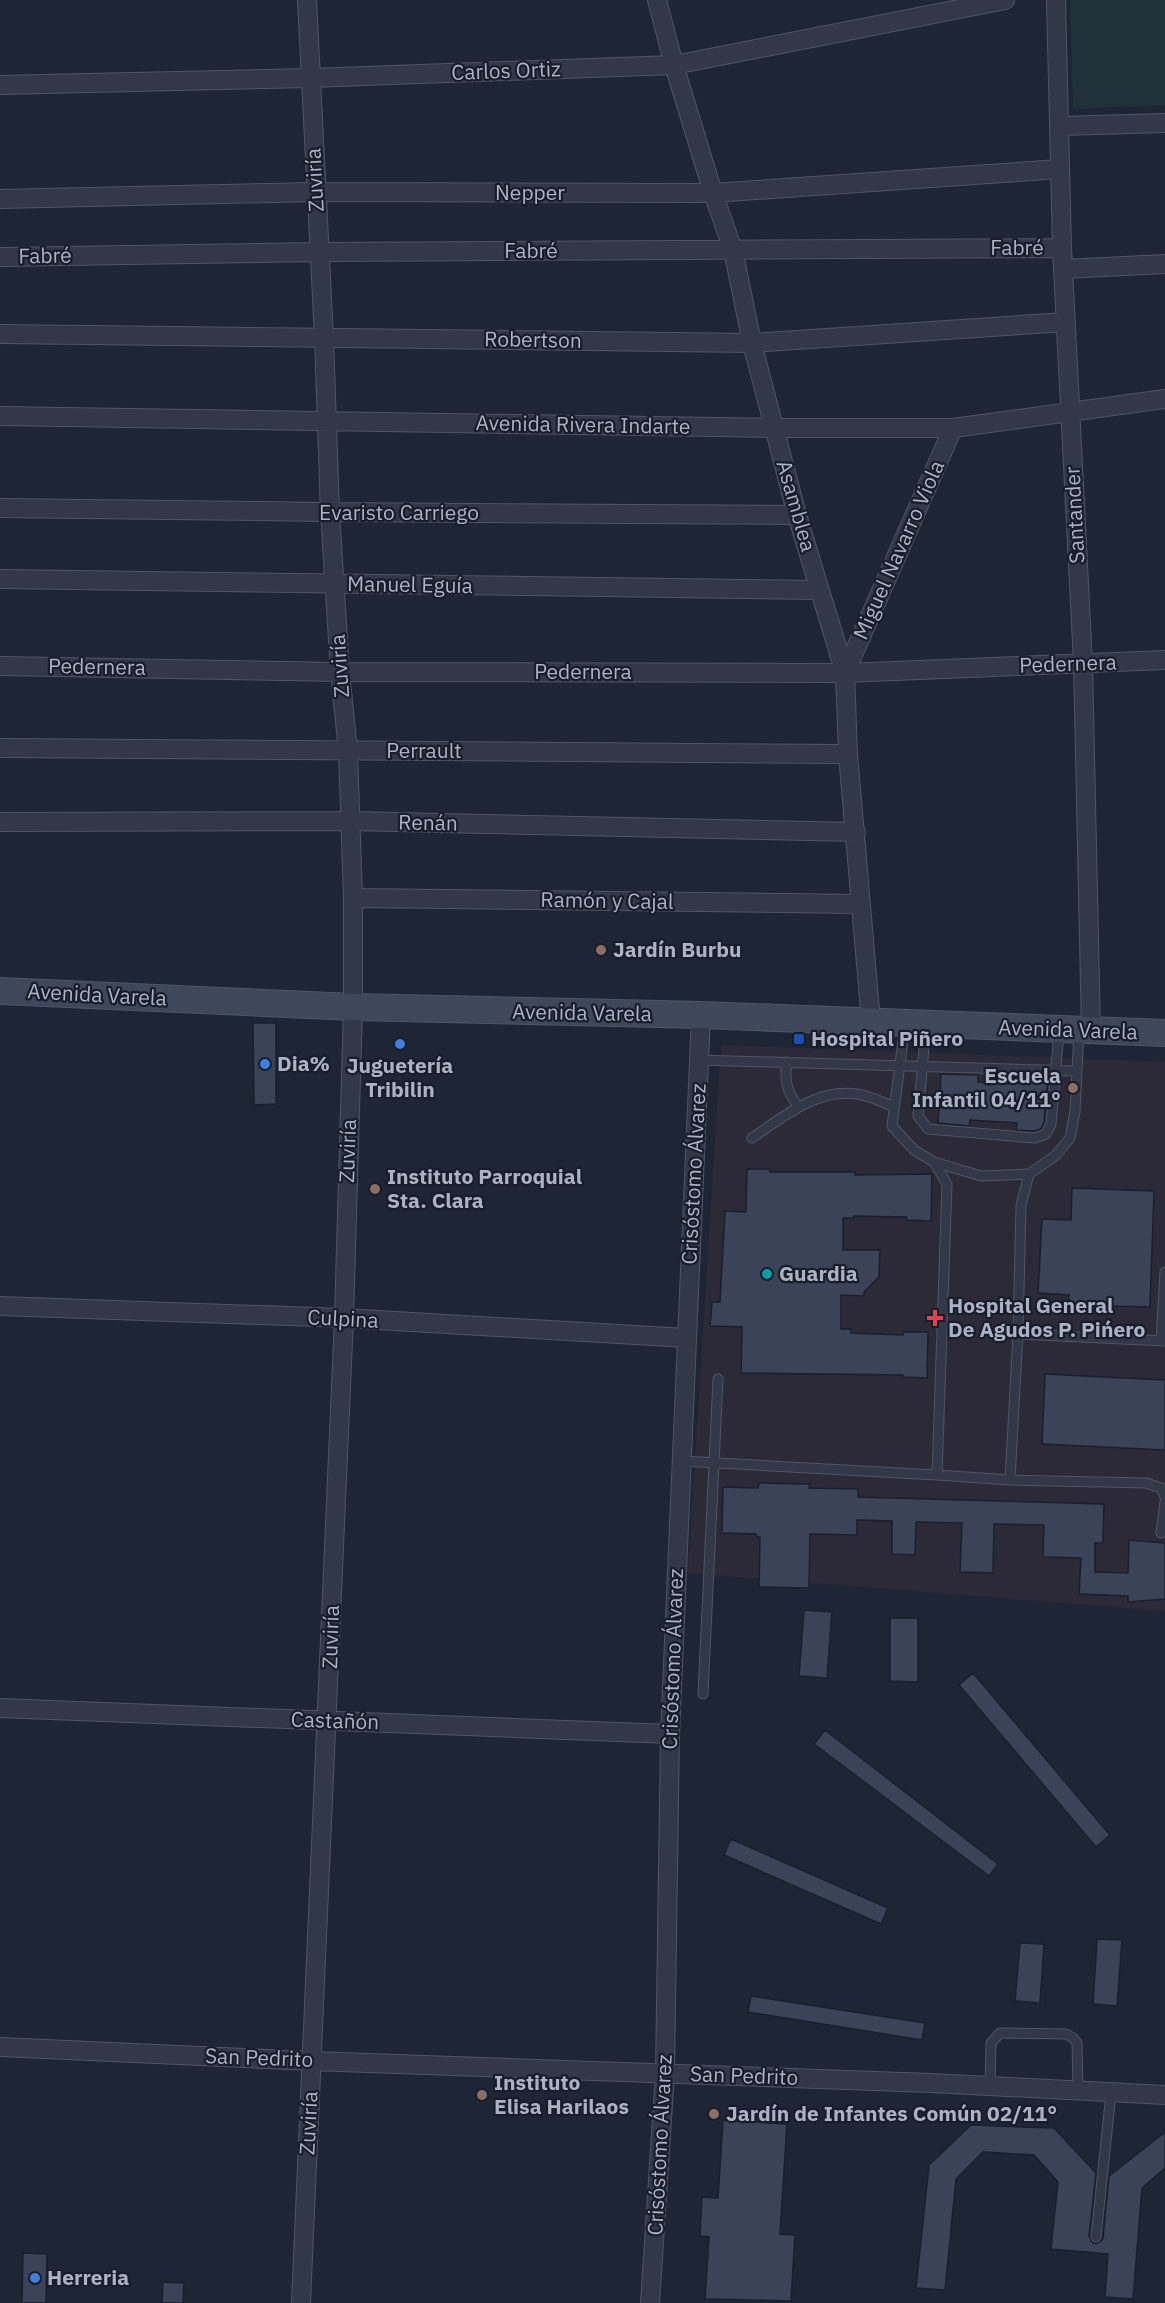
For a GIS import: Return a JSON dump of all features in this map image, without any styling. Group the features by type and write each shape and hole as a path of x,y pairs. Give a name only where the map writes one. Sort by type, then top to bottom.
{"main road":[{"name":"Avenida Varela","path":"0,991 353,1007 701,1015 1165,1033"}],"street":[{"name":"Zuviría","path":"301,2303 344,1318 353,1007 348,751 340,672 330,512 324,338 307,0"},
{"name":"Asamblea","path":"657,0 674,65 733,250 752,343 797,515 845,673 848,754 871,1022"},
{"name":"Carlos Ortiz","path":"0,85 310,78 674,65 1005,0"},
{"name":"Santander","path":"1056,0 1062,248 1065,269 1083,663 1076,1030"},
{"path":"1059,126 1165,123"},
{"name":"Nepper","path":"0,198 316,192 713,193 1060,169"},
{"name":"Fabré","path":"0,257 320,252 1062,248"},
{"path":"1065,269 1165,264"},
{"name":"Robertson","path":"0,334 752,343 1066,322"},
{"name":"Avenida Rivera Indarte","path":"0,416 774,428 953,428 1165,399"},
{"name":"Miguel Navarro Viola","path":"845,673 953,428"},
{"name":"Evaristo Carriego","path":"0,508 797,515"},
{"name":"Manuel Eguía","path":"0,579 820,590"},
{"name":"Pedernera","path":"0,666 340,672 845,673 1165,660"},
{"name":"Perrault","path":"0,748 848,754"},
{"name":"Renán","path":"0,822 351,821 856,832"},
{"name":"Ramón y Cajal","path":"352,898 861,904"},
{"name":"Crisóstomo Álvarez","path":"650,2303 665,2073 670,1734 701,1015"},
{"name":"Culpina","path":"0,1306 344,1318 686,1338"},
{"name":"Castañón","path":"0,1708 670,1734"},
{"name":"San Pedrito","path":"0,2047 312,2061 931,2083 990,2088 1165,2095"}],"lane":[{"path":"916,1025 899,1066 892,1126 914,1150 934,1162 981,1176 1029,1174 1054,1156 1070,1138 1075,1111 1076,1030"},
{"path":"916,1025 922,1067 918,1116 928,1129 1035,1138 1046,1134 1051,1124 1056,1071 1076,1030"},
{"path":"699,1060 1077,1071"},
{"path":"787,1062 786,1086 798,1106"},
{"path":"752,1138 798,1106 814,1098 840,1093 867,1096 894,1107"},
{"path":"934,1162 947,1184 937,1475"},
{"path":"1010,1480 1018,1334 1021,1205 1029,1174"},
{"path":"1018,1334 1163,1341 1165,1272"},
{"path":"703,1694 718,1379"},
{"path":"681,1461 1010,1480 1146,1483 1161,1488 1165,1497"},
{"path":"1161,1533 1165,1502"},
{"path":"990,2088 991,2043 1000,2032 1066,2034 1077,2043 1078,2091"},
{"path":"1096,2237 1111,2093"}],"shaded area":[{"path":"1070,0 1165,0 1165,105 1073,109"},
{"name":"Hospital General De Agudos P. Pińero","path":"721,1045 1165,1062 1165,1611 688,1573"}],"building":[{"name":"Dia%","path":"253,1023 276,1023 276,1104 254,1105"},
{"path":"941,1074 978,1075 978,1082 1011,1084 1011,1076 1048,1077 1044,1122 1041,1129 1016,1130 1017,1123 970,1120 969,1126 938,1123"},
{"path":"747,1169 770,1169 770,1172 855,1172 855,1175 932,1174 931,1221 906,1220 907,1217 854,1216 854,1218 843,1218 843,1250 880,1250 879,1277 864,1292 864,1296 841,1295 841,1329 851,1329 851,1333 903,1335 903,1332 928,1332 927,1378 903,1377 903,1375 741,1373 742,1327 710,1326 712,1302 720,1302 725,1211 746,1212"},
{"path":"1072,1188 1154,1191 1150,1307 1068,1305 1069,1295 1038,1293 1042,1219 1071,1220"},
{"path":"1045,1374 1165,1380 1165,1450 1042,1444"},
{"path":"759,1483 810,1484 809,1488 858,1489 858,1497 1104,1504 1103,1543 1095,1543 1095,1572 1128,1573 1129,1540 1165,1543 1165,1599 1128,1602 1128,1596 1079,1594 1081,1558 1043,1557 1044,1525 994,1524 993,1573 960,1572 962,1523 916,1522 915,1555 892,1554 892,1521 857,1520 857,1535 810,1534 809,1588 759,1587 760,1537 756,1534 722,1533 723,1487 758,1488"},
{"path":"804,1610 832,1612 827,1678 799,1676"},
{"path":"890,1618 918,1618 918,1682 890,1681"},
{"path":"973,1673 1110,1835 1096,1847 959,1685"},
{"path":"825,1730 998,1864 989,1876 814,1744"},
{"path":"731,1839 888,1908 881,1924 724,1855"},
{"path":"1097,1939 1122,1940 1117,2006 1093,2004"},
{"path":"1020,1943 1044,1944 1040,2003 1015,2001"},
{"path":"751,1996 925,2023 922,2040 748,2012"},
{"path":"723,2120 787,2124 780,2234 795,2235 791,2301 705,2299 709,2237 700,2236 702,2197 718,2198"},
{"path":"971,2125 1054,2128 1096,2173 1089,2236 1096,2244 1103,2238 1109,2176 1165,2132 1165,2168 1142,2188 1133,2299 1105,2297 1108,2254 1051,2249 1058,2182 1034,2155 983,2152 956,2179 945,2290 916,2288 929,2165"},
{"name":"Herreria","path":"23,2253 47,2254 46,2303 22,2303"},
{"path":"163,2282 184,2283 183,2303 162,2303"}],"place":[{"name":"Jardín Burbu","path":"601,950"},
{"name":"Hospital Piñero","path":"799,1039"},
{"name":"Juguetería Tribilin","path":"400,1044"},
{"name":"Dia%","path":"265,1064"},
{"name":"Escuela Infantil 04/11°","path":"1073,1088"},
{"name":"Instituto Parroquial Sta. Clara","path":"375,1189"},
{"name":"Guardia","path":"767,1274"},
{"name":"Hospital General De Agudos P. Pińero","path":"935,1318"},
{"name":"Instituto Elisa Harilaos","path":"482,2095"},
{"name":"Jardín de Infantes Común 02/11°","path":"714,2114"},
{"name":"Herreria","path":"35,2278"}]}
